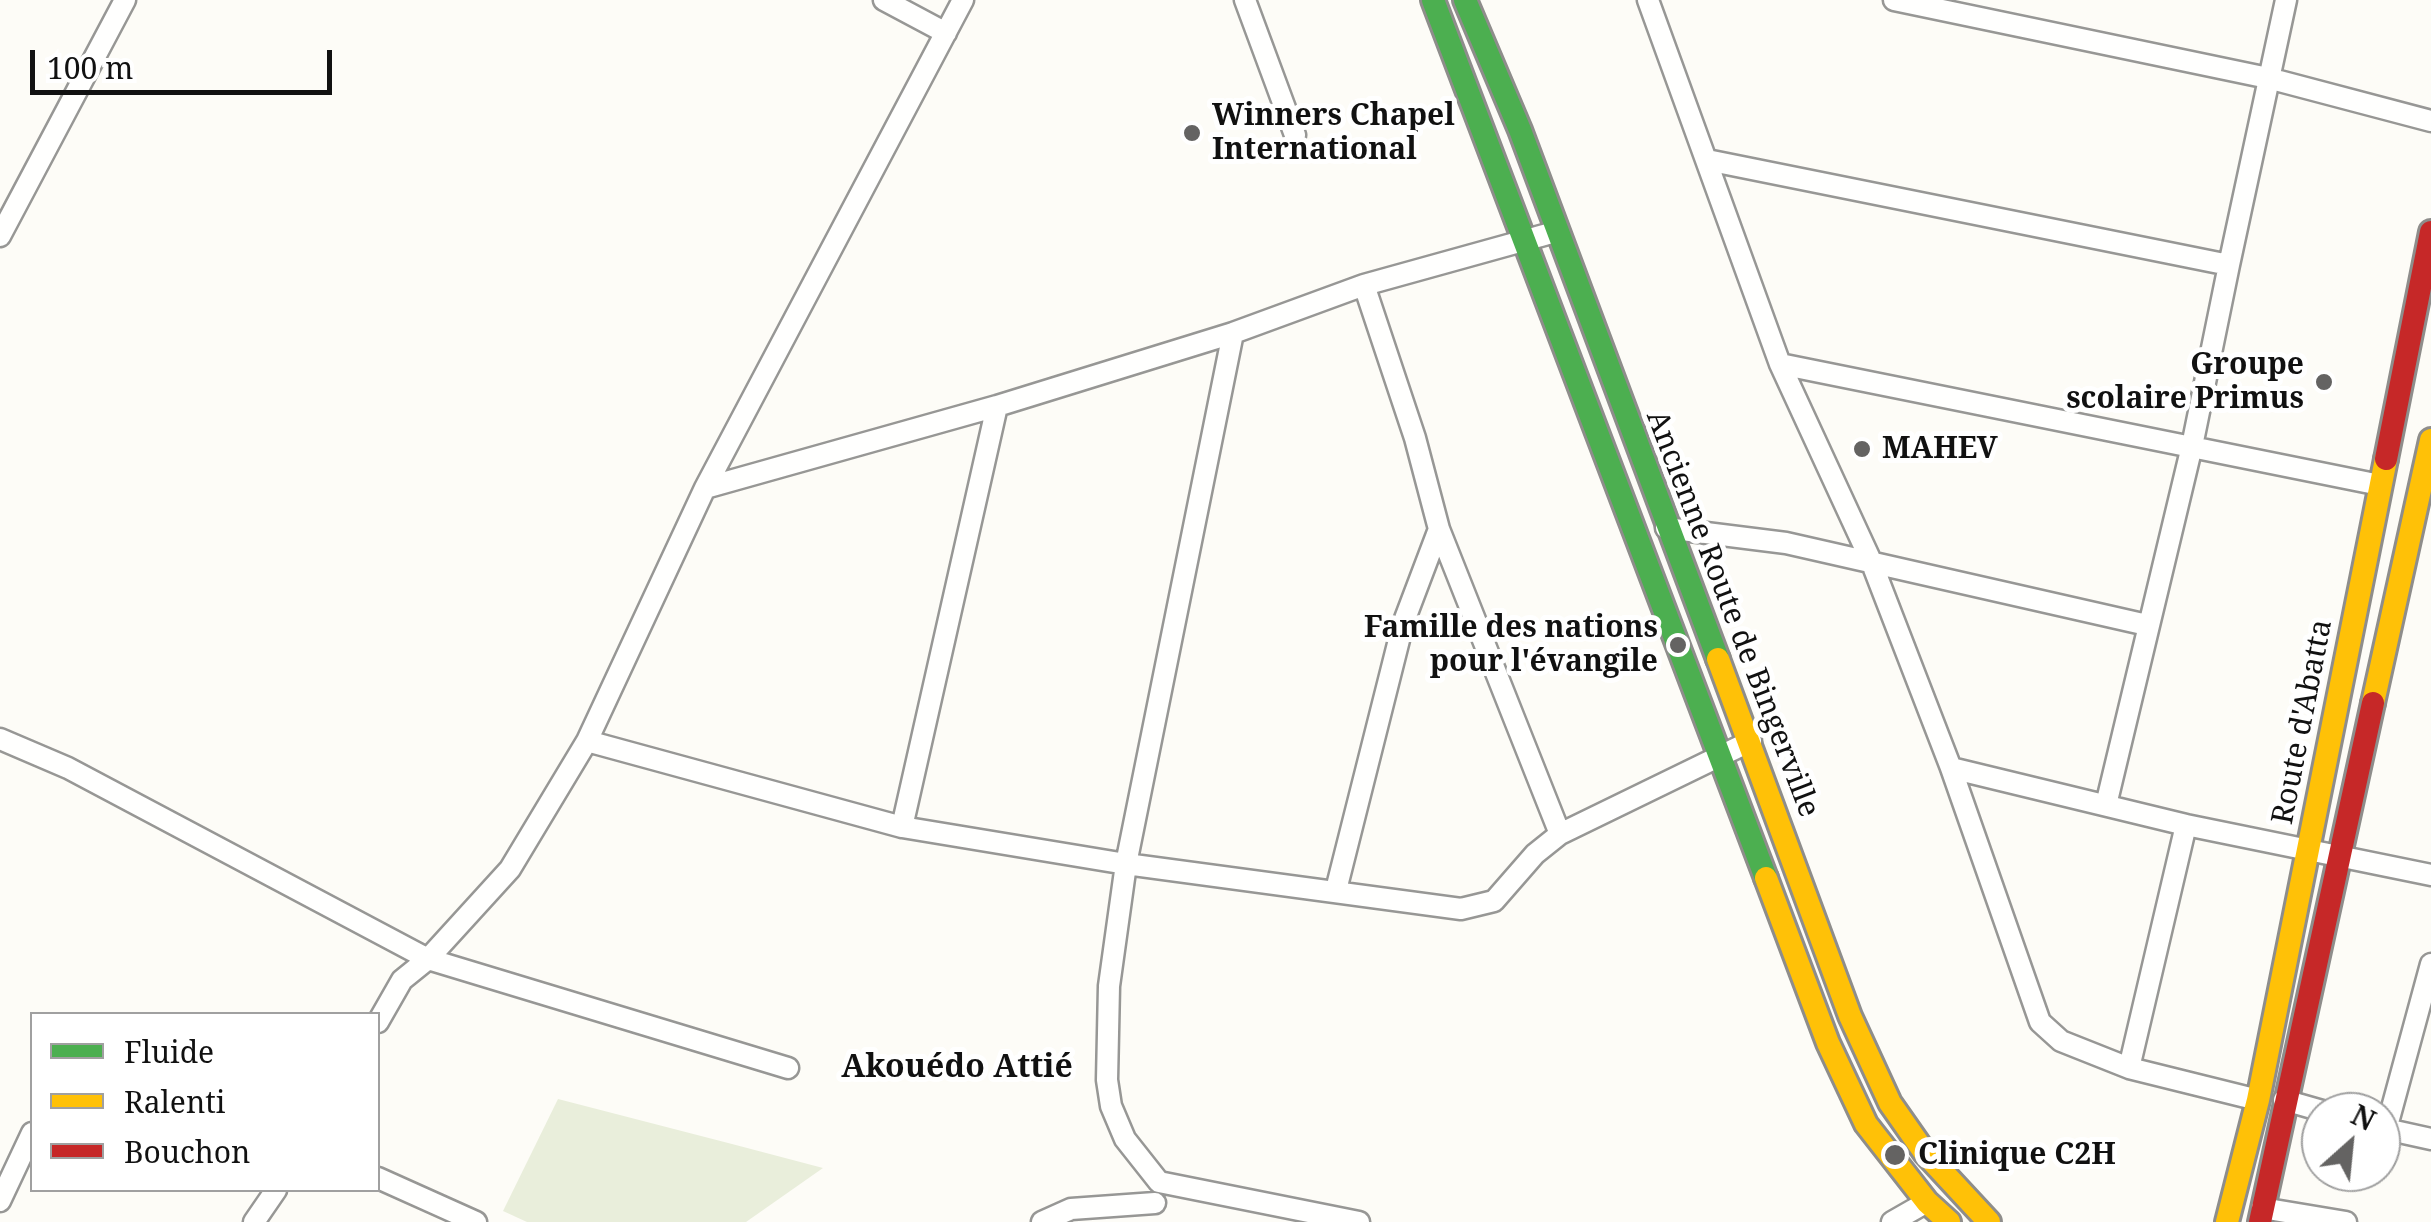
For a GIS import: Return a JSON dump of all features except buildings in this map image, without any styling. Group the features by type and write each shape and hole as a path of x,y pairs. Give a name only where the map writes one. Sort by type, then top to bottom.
{"street":[{"path":"0,236 125,0"},
{"path":"884,0 946,33"},
{"path":"380,1018 402,980 428,960 510,869 587,741 705,488 963,0"},
{"path":"1245,0 1294,135"},
{"name":"Ancienne Route de Bingerville","path":"1433,0 1828,1043 1858,1108 1927,1202 1948,1222"},
{"name":"Ancienne Route de Bingerville","path":"1465,0 1520,130 1666,528 1751,741 1850,1016 1890,1103 1925,1153 1989,1222"},
{"path":"1648,0 1780,364 1871,561 1951,768 2040,1022 2061,1041 2130,1068 2258,1100"},
{"path":"1894,0 2268,78 2431,121"},
{"path":"2106,804 2192,446 2286,0"},
{"path":"1707,160 2229,265"},
{"path":"705,488 998,406 1233,334 1364,286 1555,232"},
{"name":"Route d'Abatta","path":"2227,1222 2258,1100 2431,232"},
{"path":"1364,286 1416,438 1439,529 1560,834"},
{"path":"1155,1202 1111,1106 1107,1080 1109,986 1126,864 1233,334"},
{"path":"1780,364 2380,485"},
{"path":"902,827 998,406"},
{"name":"Route d'Abatta","path":"2261,1215 2431,440"},
{"path":"1666,528 1786,543 2148,625"},
{"path":"1336,890 1404,624 1439,529"},
{"path":"0,739 68,768 428,960 788,1068"},
{"path":"587,741 902,827 1126,864 1477,908 1507,890 1536,854 1560,834 1751,741"},
{"path":"1951,768 2186,825 2431,875"},
{"path":"2130,1068 2186,825"},
{"path":"2394,1092 2431,964"},
{"path":"2284,1100 2301,1105"},
{"path":"2401,1133 2431,1139"},
{"path":"0,1201 30,1137"},
{"path":"380,1179 470,1221"},
{"path":"254,1222 275,1192"},
{"path":"1042,1222 1071,1208 1155,1202 1359,1222"},
{"path":"1892,1222 1927,1202"},
{"path":"2261,1215 2346,1222"}],"green space":[{"path":"558,1099 823,1168 746,1222 527,1222 503,1211"}],"traffic: fast":[{"path":"1433,0 1766,878"},
{"path":"1465,0 1520,130 1718,659"}],"traffic: slow":[{"path":"2373,703 2431,440"},
{"path":"2227,1222 2258,1100 2386,459"},
{"path":"1718,659 1850,1016 1890,1103 1925,1153 1989,1222"},
{"path":"1766,878 1828,1043 1866,1124 1927,1202 1949,1222"}],"traffic: jam":[{"path":"2386,459 2431,232"},
{"path":"2260,1222 2373,703"}],"place":[{"name":"Winners Chapel International","path":"1192,133"},
{"name":"Groupe scolaire Primus","path":"2324,382"},
{"name":"MAHEV","path":"1862,449"},
{"name":"Famille des nations pour l'évangile","path":"1678,645"},
{"name":"Clinique C2H","path":"1895,1155"}],"district":[{"name":"Akouédo Attié","path":"957,1068"}]}
